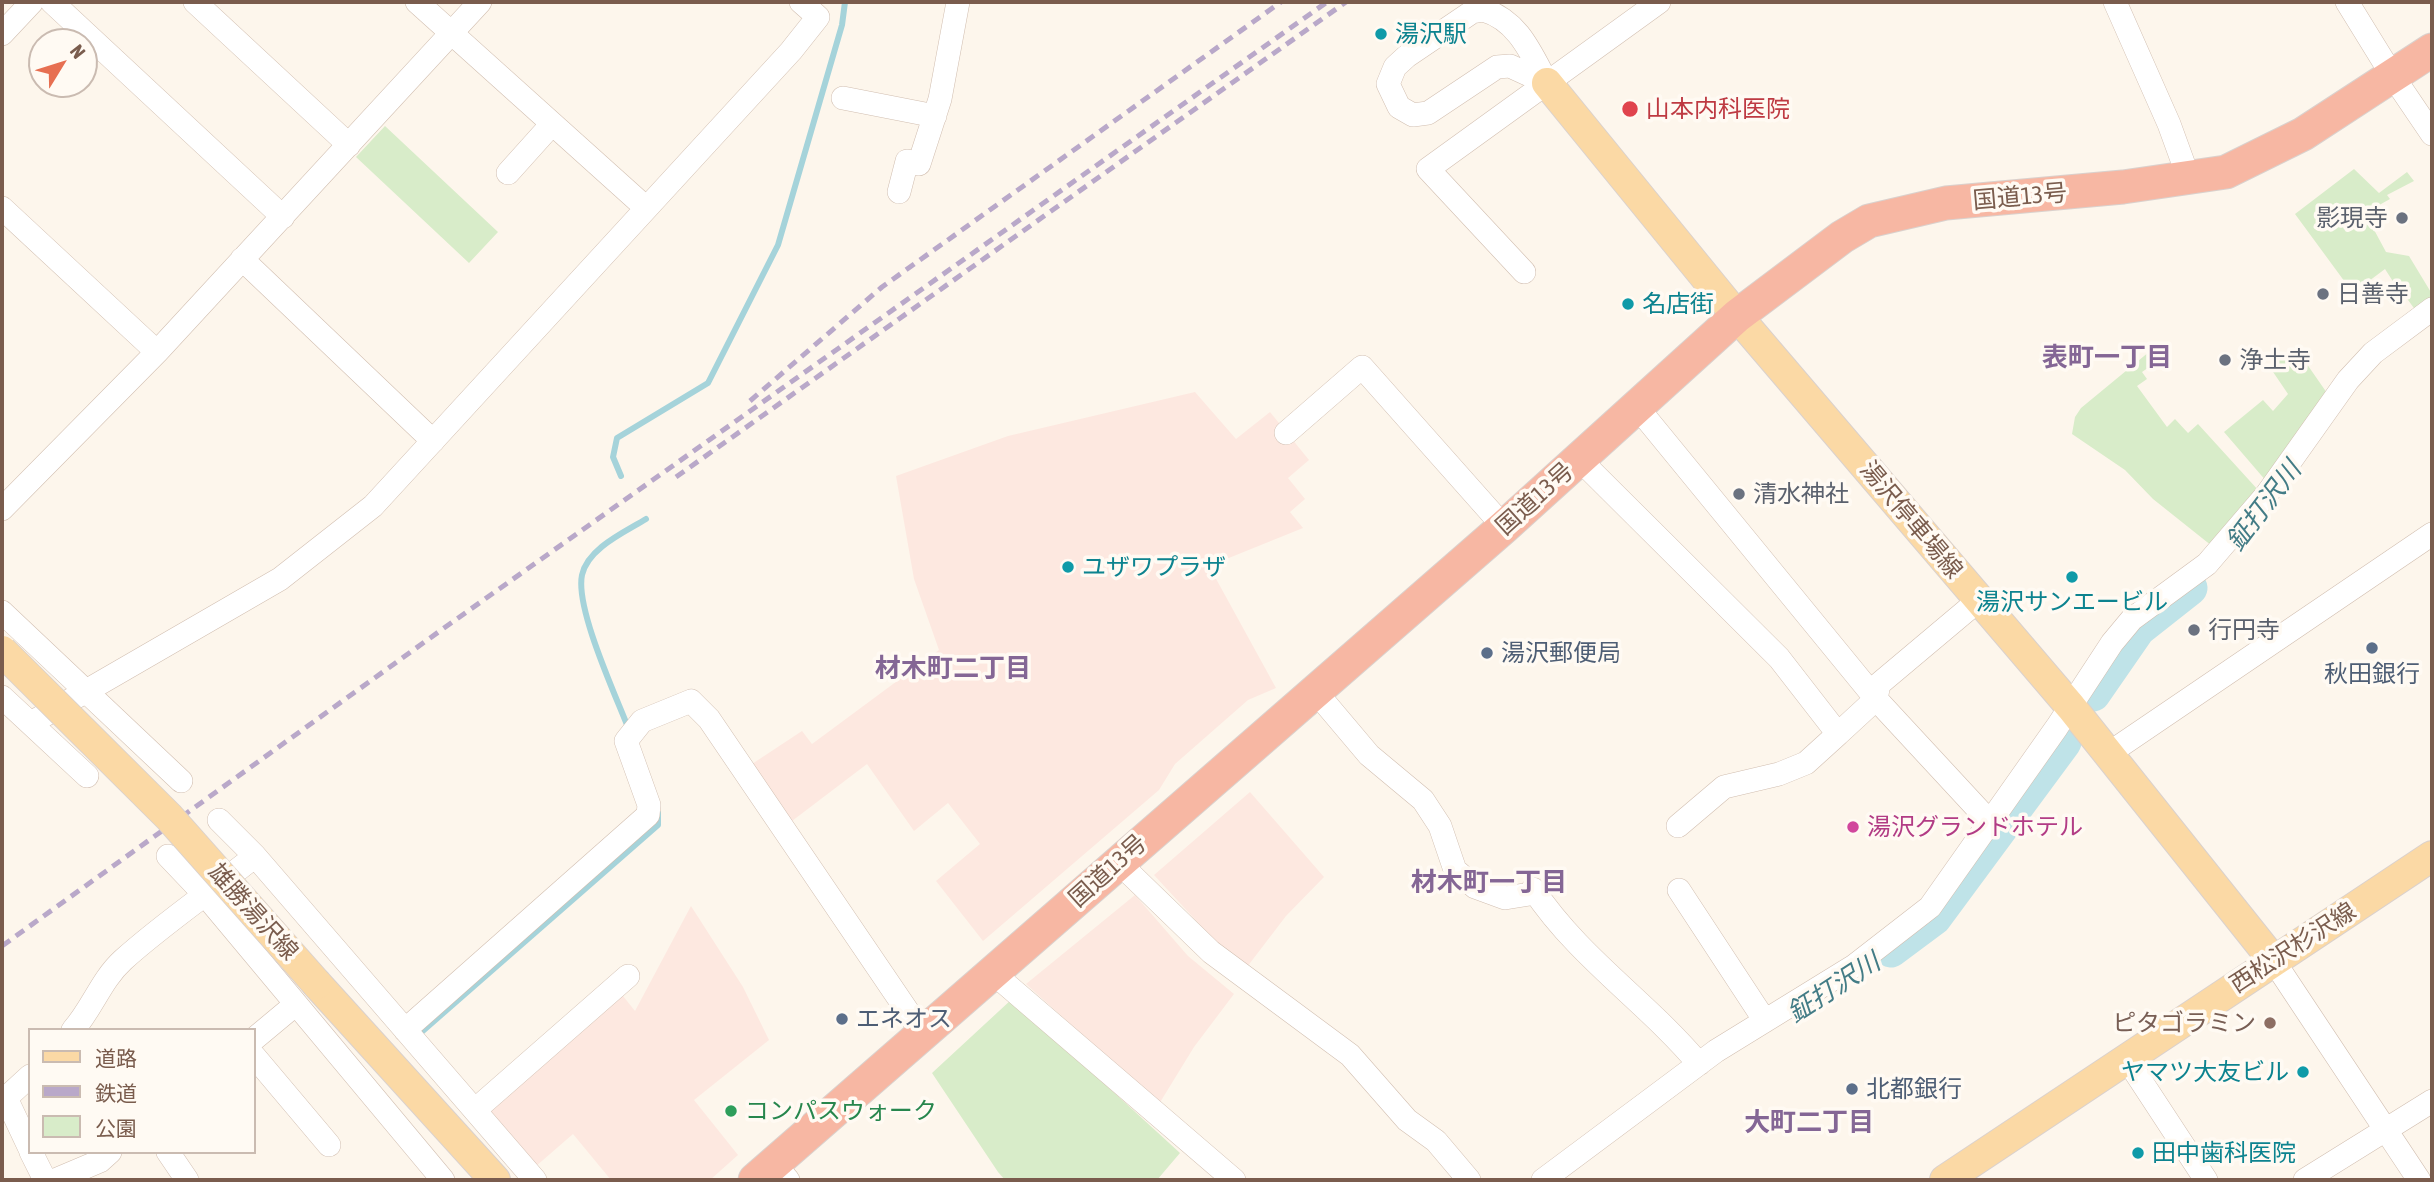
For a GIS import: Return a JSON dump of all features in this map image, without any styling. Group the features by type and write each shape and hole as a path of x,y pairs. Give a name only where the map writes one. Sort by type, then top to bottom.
{"highway":[{"name":"国道13号","path":"772,1175 923,1034 1117,861 1504,527 1737,316 1869,220 1946,203 2189,179 2226,172 2260,158 2304,134 2432,50"}],"main road":[{"name":"湯沢停車場線","path":"1547,83 1737,316 2071,707 2273,960"},
{"name":"雄勝湯沢線","path":"2,651 169,817 495,1180"},
{"name":"西松沢杉沢線","path":"1945,1180 2432,856"}],"street":[{"path":"2,34 32,2"},
{"path":"52,2 283,217"},
{"path":"195,2 349,145"},
{"path":"417,2 645,207"},
{"path":"2,509 157,352 480,2"},
{"path":"31,723 280,579 373,506 818,17 801,2"},
{"path":"899,192 907,161 919,164 935,116 958,2"},
{"path":"1524,272 1428,169 1658,2"},
{"path":"2115,2 2164,112 2189,179"},
{"path":"2347,2 2432,134"},
{"path":"1483,10 1504,17 1525,44 1547,83 1517,68 1497,67 1428,113 1413,116 1399,107 1388,84 1395,66 1407,56 1472,12 1483,10"},
{"path":"843,98 935,116"},
{"path":"508,173 552,124"},
{"path":"2,208 157,352"},
{"path":"242,259 433,441"},
{"path":"1543,1180 1699,1064 1854,966 1930,907 2071,707 2112,643 2132,619 2207,564 2225,546 2267,494 2348,380 2373,353 2432,309"},
{"path":"1286,433 1362,366 1504,527"},
{"path":"1637,407 1876,699 1989,821"},
{"path":"1579,459 1779,658 1838,734"},
{"path":"2108,754 2432,534"},
{"path":"1678,826 1724,787 1779,774 1806,763 1876,699 1880,684 1979,600"},
{"path":"2,612 181,781"},
{"path":"1315,691 1369,755 1423,800 1440,826 1455,870 1475,887 1504,898 1534,891 1587,956 1626,994 1667,1026 1699,1064"},
{"path":"2,697 87,776"},
{"path":"405,1030 648,815 649,805 626,741 642,721 691,701 709,719 923,1034"},
{"path":"219,820 255,856 535,1180"},
{"path":"168,856 206,896 296,1004 431,1176"},
{"path":"75,1028 87,1015 92,999 121,961 255,856"},
{"path":"1117,861 1210,952 1350,1055 1407,1120 1436,1141 1469,1180"},
{"path":"1679,890 1765,1021"},
{"path":"2273,960 2419,1180"},
{"path":"993,973 1234,1180"},
{"path":"475,1110 628,976"},
{"path":"256,1037 296,1004"},
{"path":"256,1058 329,1145"},
{"path":"2126,1058 2206,1180"},
{"path":"28,1078 4,1099 28,1144"},
{"path":"2305,1180 2432,1101"},
{"path":"33,1154 45,1180"},
{"path":"55,1180 100,1161 108,1154"},
{"path":"169,1154 187,1180"}],"shaded area":[{"path":"1195,392 1236,439 1270,412 1309,460 1288,478 1305,499 1290,512 1303,528 1209,566 1276,688 1248,700 1175,764 1159,790 983,941 936,881 980,844 948,803 914,831 867,764 792,821 752,764 802,731 812,744 939,650 914,579 896,476 1008,436"},
{"path":"1250,792 1324,877 1286,916 1247,967 1214,940 1154,875"},
{"path":"1135,895 1188,956 1234,994 1194,1047 1159,1104 1026,984"},
{"path":"691,906 743,987 769,1040 694,1100 738,1155 710,1180 611,1180 573,1134 535,1167 485,1109 619,991 635,1011"}],"green space":[{"path":"385,126 498,232 469,263 356,157"},
{"path":"2354,169 2379,193 2407,172 2414,181 2387,195 2390,199 2365,213 2386,252 2409,256 2432,294 2432,299 2416,311 2385,269 2353,293 2295,214"},
{"path":"2155,347 2162,358 2142,372 2147,379 2137,386 2167,427 2175,419 2188,433 2198,424 2259,491 2212,546 2153,499 2125,470 2072,434 2075,417 2081,408"},
{"path":"2295,347 2327,393 2267,482 2224,432 2263,400 2273,411 2288,394 2269,366"},
{"path":"1012,999 1180,1153 1157,1180 1005,1180 998,1172 932,1073"}],"waterway":[{"path":"621,476 613,457 617,438 708,383 778,245 842,25 845,2"},
{"path":"629,730 590,630 581,590 582,575 586,565 599,549 646,519"},
{"name":"鉦打沢川","path":"2093,694 2138,629 2190,588"},
{"name":"鉦打沢川","path":"1891,950 1934,918 2064,742"},
{"path":"417,1036 658,825 658,813"}],"railway":[{"path":"750,401 882,287 1281,2"},
{"path":"2,946 444,628 1327,2"},
{"path":"676,477 1346,2"}],"place":[{"name":"湯沢駅","path":"1381,34"},
{"name":"山本内科医院","path":"1630,109"},
{"name":"影現寺","path":"2402,218"},
{"name":"日善寺","path":"2323,294"},
{"name":"名店街","path":"1628,304"},
{"name":"浄土寺","path":"2225,360"},
{"name":"清水神社","path":"1739,494"},
{"name":"ユザワプラザ","path":"1068,567"},
{"name":"湯沢サンエービル","path":"2072,577"},
{"name":"行円寺","path":"2194,630"},
{"name":"秋田銀行","path":"2372,648"},
{"name":"湯沢郵便局","path":"1487,653"},
{"name":"湯沢グランドホテル","path":"1853,827"},
{"name":"エネオス","path":"842,1019"},
{"name":"ピタゴラミン","path":"2270,1023"},
{"name":"ヤマツ大友ビル","path":"2303,1072"},
{"name":"北都銀行","path":"1852,1089"},
{"name":"コンパスウォーク","path":"731,1111"},
{"name":"田中歯科医院","path":"2138,1153"}],"district":[{"name":"表町一丁目","path":"2107,358"},
{"name":"材木町二丁目","path":"953,669"},
{"name":"材木町一丁目","path":"1489,883"},
{"name":"大町二丁目","path":"1809,1123"}]}
